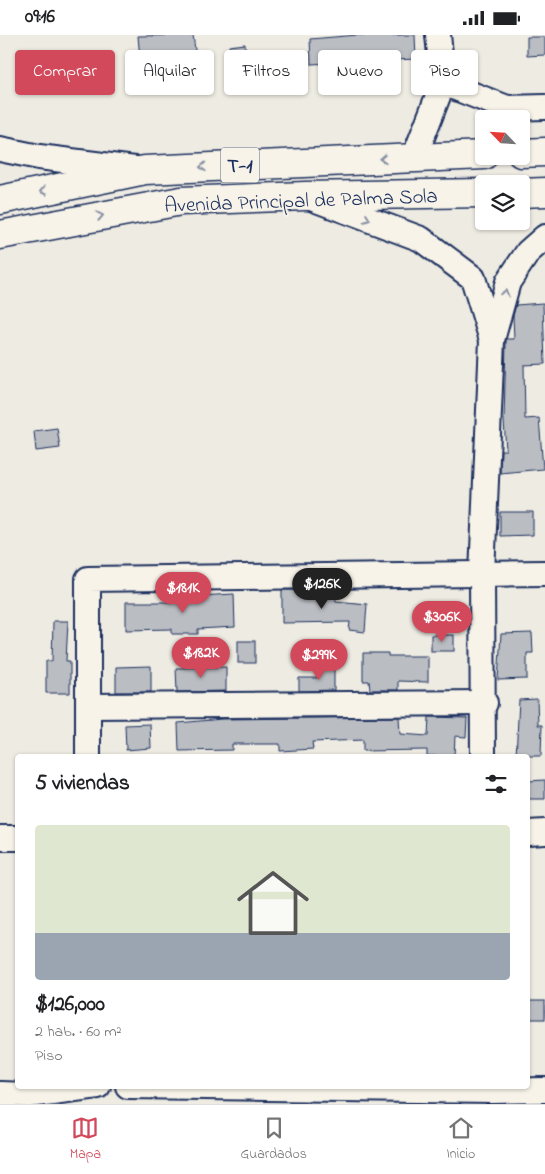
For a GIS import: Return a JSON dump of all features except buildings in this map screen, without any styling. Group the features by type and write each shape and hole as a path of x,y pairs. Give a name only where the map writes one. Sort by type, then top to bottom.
{"highway":[{"path":"530,153 545,152"},
{"name":"Avenida Principal de Palma Sola","path":"0,200 145,170 475,155"},
{"path":"530,193 545,192"},
{"name":"Avenida Principal de Palma Sola","path":"0,235 181,201 305,196 475,193"}],"street":[{"path":"438,35 440,50"},
{"path":"414,158 438,95"},
{"path":"474,95 507,108 545,107"},
{"path":"0,149 39,157 145,170"},
{"path":"305,196 421,239 474,278 492,340"},
{"path":"484,754 485,703 482,574 492,340 508,282 528,251 545,237"},
{"path":"88,754 88,579 545,573"},
{"path":"89,706 485,703"},
{"path":"530,833 545,832"},
{"path":"0,838 15,838"},
{"path":"0,1094 29,1095 76,1089"},
{"path":"100,1089 102,1104"},
{"path":"265,1089 493,1094 545,1090"}]}
